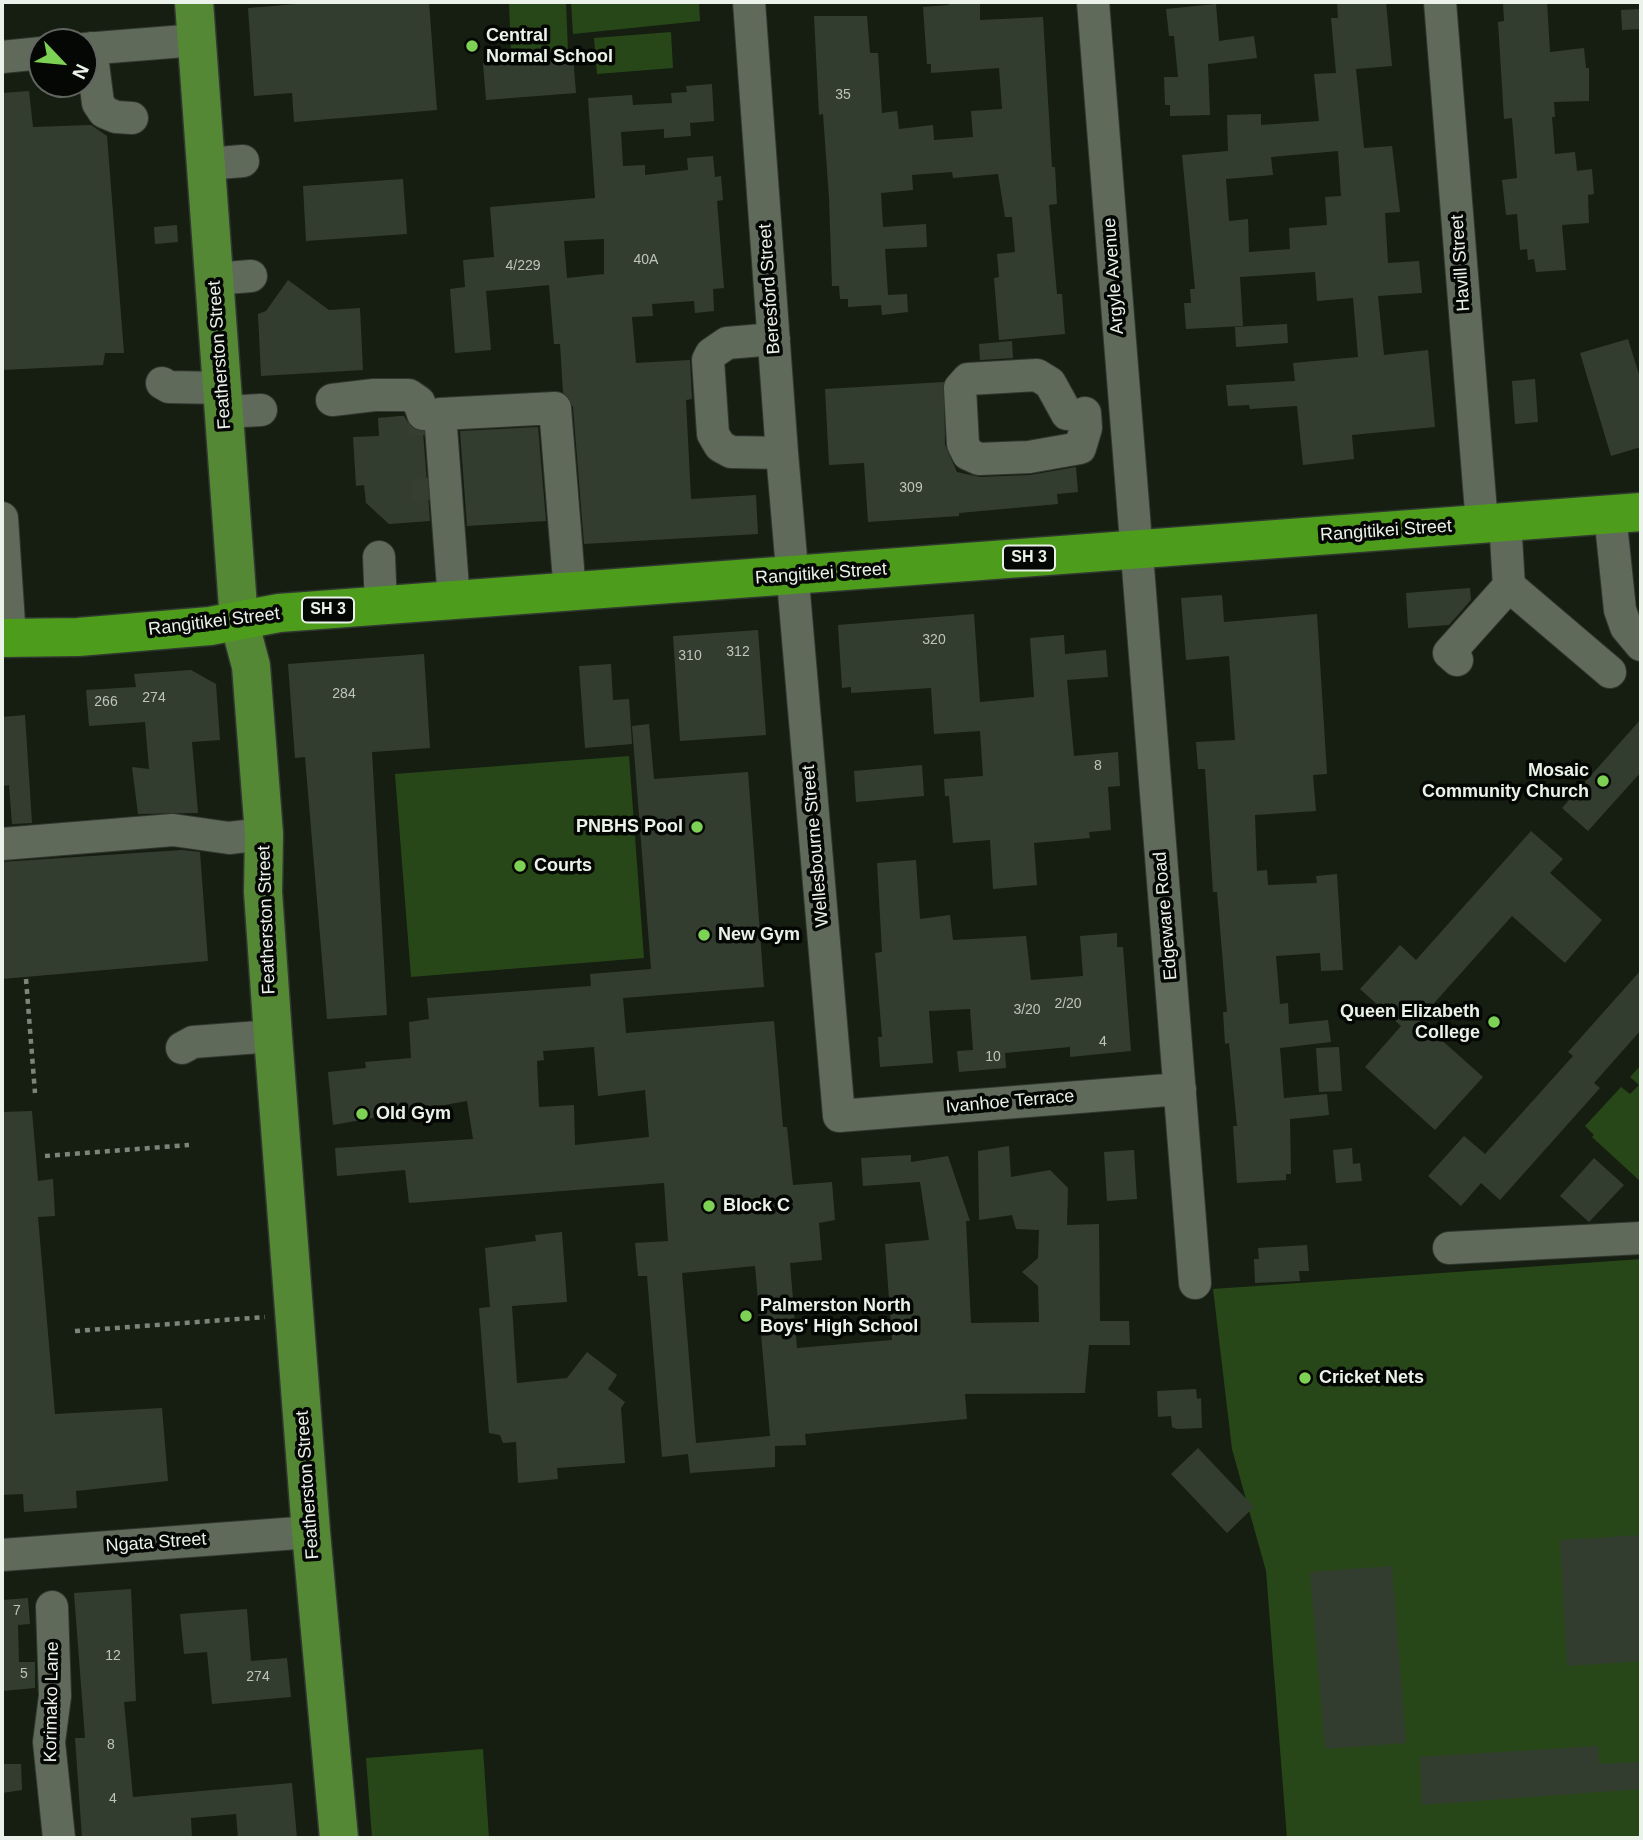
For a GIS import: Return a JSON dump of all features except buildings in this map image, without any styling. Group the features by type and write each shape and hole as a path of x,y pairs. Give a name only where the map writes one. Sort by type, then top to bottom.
{"highway":[{"name":"Rangitikei Street","path":"6,638 78,638 239,621 279,613 1625,513"}],"main road":[{"name":"Featherston Street","path":"194,2 197,40 224,162 232,277 232,395 239,621 251,666 264,834 263,892 273,1036 311,1532 339,1838"}],"street":[{"name":"Beresford Street","path":"749,2 793,576"},
{"name":"Argyle Avenue","path":"1093,2 1138,550"},
{"name":"Havill Street","path":"1440,2 1493,523 1508,586"},
{"path":"98,47 197,40"},
{"path":"2,57 28,54"},
{"path":"97,98 104,112 116,117 132,118"},
{"path":"774,339 727,343 711,354 708,360 713,434 720,446 731,452 782,453"},
{"path":"332,400 374,395 409,395 419,402 444,602"},
{"path":"444,602 440,414 555,408 570,593"},
{"path":"1457,660 1449,653 1489,615 1508,586 1607,675 1638,643 1626,627 1618,599 1625,513"},
{"path":"2,518 6,638"},
{"name":"Edgeware Road","path":"1138,550 1195,1283"},
{"path":"379,557 381,606"},
{"name":"Wellesbourne Street","path":"793,576 839,1116"},
{"path":"2,844 173,830 229,838 264,834"},
{"path":"182,1048 193,1042 273,1036"},
{"name":"Ivanhoe Terrace","path":"839,1116 1180,1089"},
{"path":"1449,1248 1641,1238"},
{"name":"Ngata Street","path":"2,1555 311,1532"},
{"name":"Korimako Lane","path":"51,1607 55,1696 49,1742 59,1838"}],"path":[{"path":"26,979 34,1093"},
{"path":"45,1156 189,1145"},
{"path":"75,1331 265,1317"}],"green space":[{"path":"509,2 566,2 568,51 511,56"},
{"path":"571,2 699,2 700,21 573,34"},
{"path":"671,32 673,68 597,74 594,38"},
{"name":"Courts","path":"629,756 644,958 411,977 395,774"},
{"path":"1641,1065 1641,1182 1592,1137 1594,1135 1585,1126 1621,1087 1630,1094 1639,1085 1630,1077"},
{"path":"1641,1259 1641,1838 1287,1838 1266,1571 1232,1449 1213,1289"},
{"path":"483,1749 489,1838 372,1838 366,1758"}],"tunnel":[{"path":"423,414 425,435"},
{"path":"427,478 429,500"}],"place":[{"name":"Central Normal School","path":"472,46"},
{"name":"Mosaic Community Church","path":"1603,781"},
{"name":"PNBHS Pool","path":"697,827"},
{"name":"Courts","path":"520,866"},
{"name":"New Gym","path":"704,935"},
{"name":"Queen Elizabeth College","path":"1494,1022"},
{"name":"Old Gym","path":"362,1114"},
{"name":"Block C","path":"709,1206"},
{"name":"Palmerston North Boys' High School","path":"746,1316"},
{"name":"Cricket Nets","path":"1305,1378"}]}
